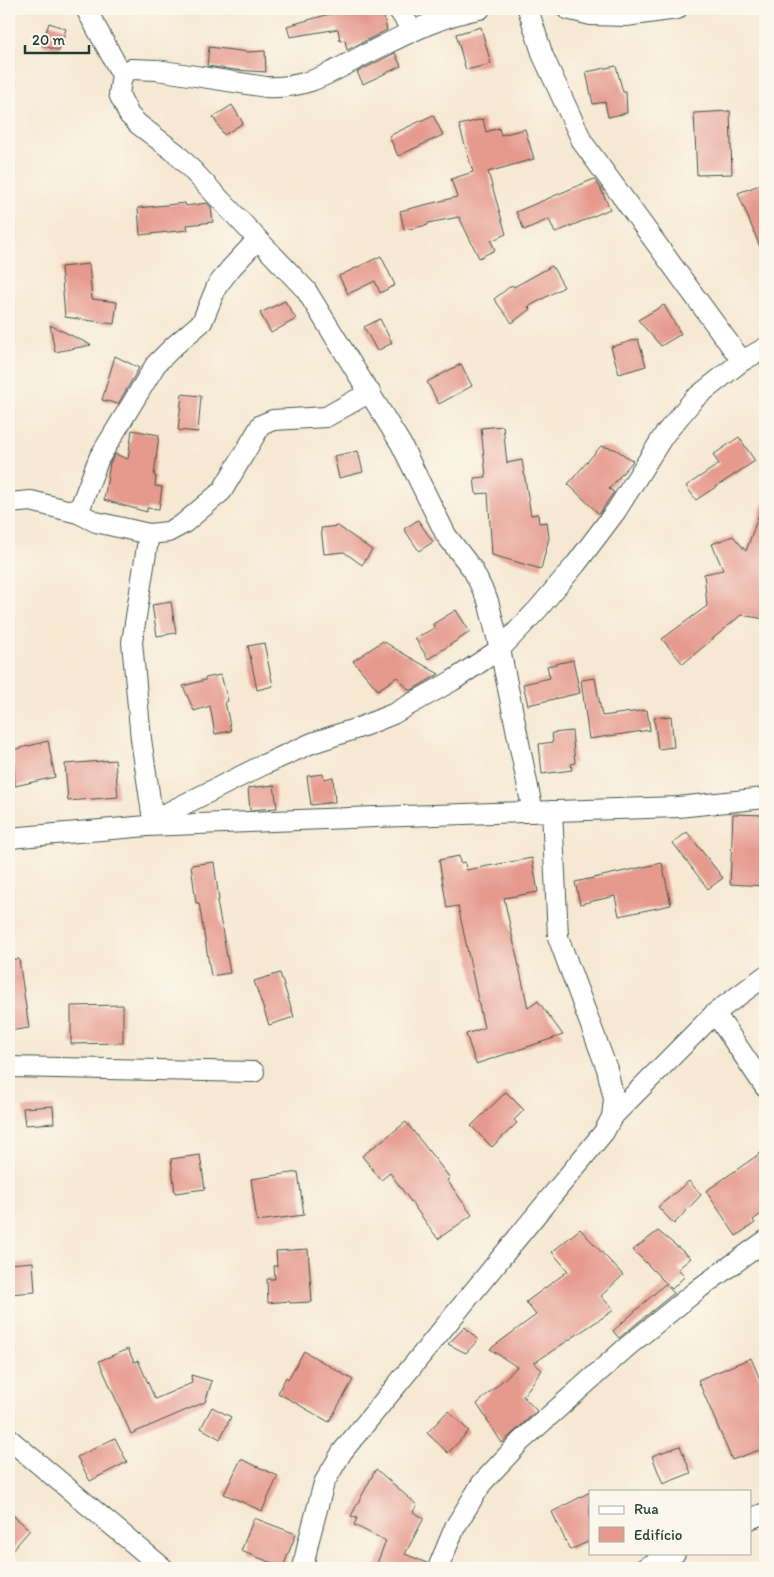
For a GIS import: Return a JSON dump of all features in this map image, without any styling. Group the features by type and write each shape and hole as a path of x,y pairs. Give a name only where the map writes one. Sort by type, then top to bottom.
{"street":[{"path":"86,9 122,75 119,94 129,115 176,153 306,290 401,444 446,534 473,570 488,601 542,812 558,937 607,1069 614,1099 612,1117"},
{"path":"398,9 412,31"},
{"path":"122,75 131,69 157,70 266,87 284,88 310,83 412,31 464,12 480,9"},
{"path":"528,9 544,56 583,143 742,361"},
{"path":"567,9 591,15 626,16 677,9"},
{"path":"78,513 99,458 156,364 202,322 217,286 230,268 257,240"},
{"path":"150,823 263,765 312,743 394,714 452,682 500,649 538,609 576,564 616,511 664,435 694,399 742,361 765,348"},
{"path":"9,503 31,501 78,513 96,522 149,534 168,532 183,524 222,491 261,425 273,420 326,416 370,392"},
{"path":"149,534 132,642 150,823"},
{"path":"9,838 150,823 678,807 765,798"},
{"path":"303,1568 324,1483 342,1452 598,1139 612,1117 715,1013 765,976"},
{"path":"715,1013 765,1087"},
{"path":"9,1067 254,1072"},
{"path":"438,1568 455,1527 482,1483 521,1441 628,1346 701,1287 765,1241"},
{"path":"9,1439 163,1568"},
{"path":"752,1518 765,1513"},
{"path":"645,1568 673,1554"}],"building":[{"path":"347,9 382,9 387,30 347,50 345,40 340,41 338,29 290,37 287,26"},
{"path":"49,23 66,29 59,51 42,45"},
{"path":"481,27 491,64 466,70 456,34"},
{"path":"209,47 248,52 265,51 266,72 207,66"},
{"path":"395,53 401,66 363,84 357,72"},
{"path":"616,66 623,92 626,92 627,113 608,117 605,102 593,104 586,72"},
{"path":"232,105 243,123 224,135 213,117"},
{"path":"730,111 732,174 697,175 694,113"},
{"path":"433,115 443,135 398,156 389,136"},
{"path":"483,119 486,132 499,128 501,135 525,129 534,159 488,172 506,234 491,241 495,250 479,258 459,217 404,230 400,211 457,197 451,179 473,172 459,125"},
{"path":"594,179 600,187 610,209 555,233 549,219 524,230 516,212"},
{"path":"765,183 765,259 738,193"},
{"path":"185,203 186,206 207,203 211,207 213,222 187,225 188,230 140,235 138,208"},
{"path":"381,256 395,285 380,293 375,281 348,294 339,276"},
{"path":"89,264 92,299 117,302 114,324 65,317 61,267"},
{"path":"552,266 564,287 528,307 530,309 512,323 494,299 512,285 514,287"},
{"path":"285,301 296,319 271,333 260,313"},
{"path":"664,305 681,334 661,346 638,320"},
{"path":"380,319 392,343 377,351 364,327"},
{"path":"50,325 91,345 55,352"},
{"path":"638,339 646,366 619,374 611,347"},
{"path":"115,356 139,368 118,404 102,400"},
{"path":"461,364 472,386 439,404 427,382"},
{"path":"182,394 201,396 198,432 178,430"},
{"path":"503,426 507,463 522,460 531,515 538,514 539,523 547,522 549,538 541,569 492,555 488,493 476,494 474,478 486,477 481,428"},
{"path":"132,430 159,435 154,476 156,476 155,486 162,487 159,509 147,508 147,512 104,500 110,463 115,454 128,459"},
{"path":"739,437 755,461 696,500 686,486 719,464 713,455"},
{"path":"601,446 615,449 633,461 609,489 614,492 599,514 568,484"},
{"path":"358,451 363,472 339,478 334,456"},
{"path":"763,503 765,503 765,619 741,615 683,664 662,639 707,606 704,574 723,570 712,544 733,536 746,551"},
{"path":"418,520 433,542 419,551 404,529"},
{"path":"338,526 372,550 362,565 344,552 324,554 321,528"},
{"path":"171,602 176,633 157,636 152,605"},
{"path":"456,610 470,632 428,659 415,638 435,628 433,624"},
{"path":"383,641 439,674 410,691 397,677 378,690 353,661"},
{"path":"264,643 273,686 257,690 248,646"},
{"path":"573,660 580,693 528,705 523,684 550,678 547,666"},
{"path":"221,675 228,701 225,702 231,731 215,734 210,706 194,711 183,686 205,680 205,678"},
{"path":"595,678 602,716 647,710 650,730 589,739 581,680"},
{"path":"671,716 674,747 658,749 654,718"},
{"path":"572,731 575,763 571,764 572,770 542,774 539,744 553,742 552,733"},
{"path":"48,741 55,777 15,786 13,750"},
{"path":"115,760 118,797 68,801 65,764"},
{"path":"323,774 324,779 333,777 335,802 311,805 307,776"},
{"path":"274,785 277,808 250,810 248,788"},
{"path":"733,814 765,815 765,886 730,884"},
{"path":"687,832 723,878 708,889 673,843"},
{"path":"459,856 460,863 465,862 466,870 532,858 538,892 504,898 528,1008 538,1001 563,1035 476,1064 466,1034 484,1028 458,906 447,908 439,860"},
{"path":"214,862 219,900 217,901 230,973 211,976 199,903 196,903 191,865"},
{"path":"662,863 671,905 619,916 615,896 580,904 575,882"},
{"path":"19,959 29,1028 9,1031 9,960"},
{"path":"280,973 294,1017 269,1025 254,981"},
{"path":"123,1005 123,1043 71,1044 71,1006"},
{"path":"506,1092 524,1110 514,1120 517,1123 492,1147 471,1126"},
{"path":"53,1106 54,1123 25,1125 23,1108"},
{"path":"406,1122 450,1178 447,1180 472,1215 438,1239 390,1173 381,1180 362,1156"},
{"path":"765,1150 765,1211 753,1220 755,1223 736,1236 706,1191"},
{"path":"200,1155 205,1189 175,1193 171,1159"},
{"path":"298,1172 304,1215 257,1221 251,1179"},
{"path":"689,1181 701,1195 674,1224 658,1207"},
{"path":"580,1229 623,1275 601,1296 614,1310 534,1363 542,1370 523,1396 537,1411 502,1443 477,1404 517,1367 490,1349 536,1315 526,1302 568,1271 552,1252"},
{"path":"658,1231 691,1258 678,1269 685,1276 672,1289 633,1250"},
{"path":"308,1249 312,1302 290,1303 289,1301 268,1303 267,1279 275,1279 274,1266 277,1266 276,1251"},
{"path":"33,1262 35,1292 9,1294 9,1264"},
{"path":"665,1284 674,1293 619,1338 613,1331"},
{"path":"465,1327 478,1340 466,1353 448,1344"},
{"path":"128,1349 134,1362 138,1360 155,1399 192,1383 191,1375 212,1381 205,1402 131,1434 99,1361"},
{"path":"304,1351 353,1380 329,1422 278,1393 286,1377 288,1379"},
{"path":"751,1358 765,1391 765,1448 732,1460 698,1380"},
{"path":"212,1407 231,1417 220,1439 201,1428"},
{"path":"448,1411 469,1431 448,1453 427,1433"},
{"path":"115,1438 127,1462 90,1481 77,1457"},
{"path":"680,1446 691,1473 663,1484 652,1456"},
{"path":"241,1459 278,1476 262,1511 224,1494"},
{"path":"376,1469 417,1505 413,1512 424,1518 405,1554 427,1563 426,1568 375,1568 386,1541 354,1525 357,1518 351,1516"},
{"path":"589,1493 589,1541 570,1550 552,1512"},
{"path":"9,1512 30,1530 9,1554"},
{"path":"254,1518 296,1534 283,1567 241,1551"}]}
